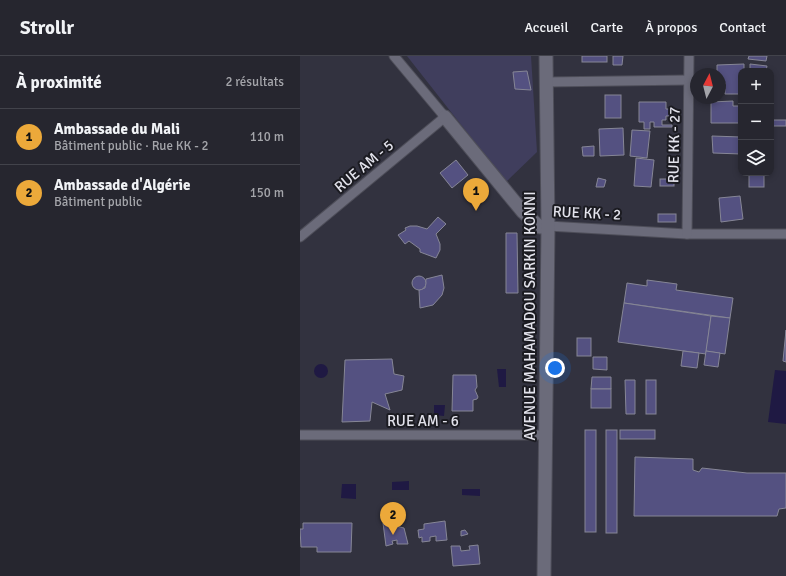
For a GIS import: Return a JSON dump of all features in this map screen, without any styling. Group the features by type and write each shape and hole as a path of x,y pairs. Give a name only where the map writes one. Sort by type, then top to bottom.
{"street":[{"name":"RUE KK - 2","path":"394,56 523,212 540,227 548,226 687,234 786,234"},
{"name":"AVENUE MAHAMADOU SARKIN KONNI","path":"544,576 548,226 546,56"},
{"name":"RUE KK - 27","path":"687,234 689,56"},
{"path":"546,82 689,80"},
{"name":"RUE AM - 5","path":"300,237 445,116"},
{"name":"RUE AM - 6","path":"300,436 546,435"}],"shaded area":[{"path":"407,56 531,56 537,152 506,182"},
{"path":"321,364 326,366 328,371 326,376 321,378 316,376 314,371 316,366"},
{"path":"497,369 506,369 506,387 499,387"},
{"path":"775,370 786,371 786,424 768,422"},
{"path":"434,405 445,405 444,416 434,415"},
{"path":"409,481 409,490 392,490 392,482"},
{"path":"342,484 356,484 356,499 341,498"},
{"path":"462,489 480,489 480,496 462,495"}],"building":[{"path":"582,56 607,56 607,62 582,62"},
{"path":"613,56 623,56 622,65 613,65"},
{"path":"749,56 767,56 766,61 748,59"},
{"path":"744,64 744,68 738,68 738,94 726,94 726,68 717,68 717,65"},
{"path":"750,64 767,66 767,68 750,68"},
{"path":"527,71 531,90 515,89 513,72"},
{"path":"605,95 621,95 621,118 605,118"},
{"path":"726,101 733,101 733,106 738,106 738,123 711,123 711,104 726,104"},
{"path":"639,102 666,102 666,109 670,109 670,116 666,116 666,120 662,120 662,125 672,125 672,127 654,127 654,122 650,122 650,129 644,129 644,122 639,122"},
{"path":"774,120 786,120 786,126 774,126"},
{"path":"623,128 624,155 600,156 599,129"},
{"path":"632,130 650,131 647,158 630,156"},
{"path":"712,136 738,137 738,154 713,153"},
{"path":"594,146 594,156 583,156 582,147"},
{"path":"636,158 654,160 651,187 634,186"},
{"path":"456,160 468,175 452,188 440,173"},
{"path":"749,176 764,176 764,187 749,187"},
{"path":"598,178 606,180 604,187 596,187"},
{"path":"660,179 674,179 674,186 660,186"},
{"path":"740,196 743,219 721,222 719,198"},
{"path":"658,214 676,214 676,222 658,222"},
{"path":"438,217 446,224 436,234 440,244 440,250 436,258 420,252 420,249 409,241 405,244 398,235 406,230 405,228 410,226 417,226 427,229"},
{"path":"506,233 517,233 518,293 506,293"},
{"path":"442,275 444,288 442,295 433,305 420,308 419,290 425,288 426,279"},
{"path":"416,276 422,276 426,280 426,286 422,290 416,290 412,286 412,280"},
{"path":"647,280 677,284 676,290 733,298 730,318 624,303 627,283 647,286"},
{"path":"624,303 711,316 706,354 618,342"},
{"path":"711,316 730,318 725,354 706,351"},
{"path":"786,330 786,362 783,361"},
{"path":"577,338 591,338 591,356 577,356"},
{"path":"683,351 699,353 697,368 681,366"},
{"path":"706,351 720,353 718,367 704,365"},
{"path":"593,357 607,357 607,370 593,369"},
{"path":"392,359 394,374 404,376 402,390 385,394 390,410 372,402 370,421 342,422 345,360"},
{"path":"453,375 476,375 477,387 475,390 478,397 477,399 473,400 473,411 452,411"},
{"path":"592,377 611,377 611,389 591,389"},
{"path":"625,380 635,380 635,414 626,414"},
{"path":"646,380 656,380 656,414 646,414"},
{"path":"591,389 611,389 611,408 591,408"},
{"path":"585,430 596,430 596,532 585,532"},
{"path":"606,430 617,430 617,533 606,533"},
{"path":"620,430 655,430 655,439 620,439"},
{"path":"635,457 693,459 693,470 699,472 702,468 747,473 786,473 786,508 779,509 777,516 634,516"},
{"path":"445,521 447,540 436,541 436,536 430,537 430,541 422,542 422,537 419,538 418,530 424,529 424,524"},
{"path":"303,523 352,523 351,552 317,552 317,547 301,547 300,529 303,529"},
{"path":"383,523 404,528 408,544 397,544 397,540 392,541 393,544 386,546"},
{"path":"465,530 468,534 461,536 461,531"},
{"path":"478,545 480,564 453,566 451,546 460,546 461,551 470,550 469,546"}],"place":[{"name":"Ambassade du Mali","path":"476,211"},
{"name":"Ambassade d'Algérie","path":"393,535"}]}
